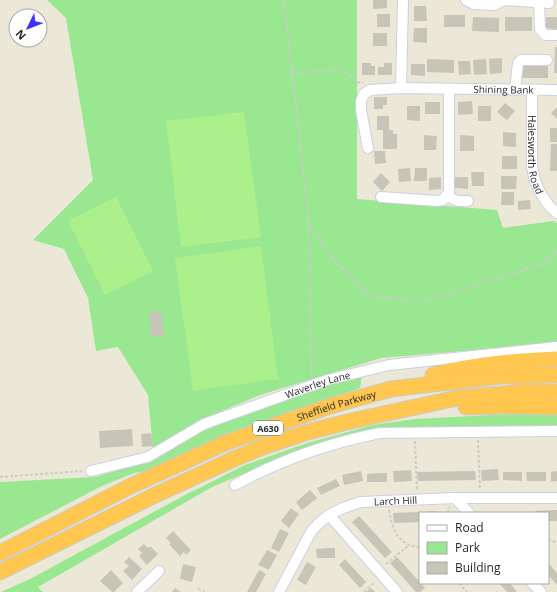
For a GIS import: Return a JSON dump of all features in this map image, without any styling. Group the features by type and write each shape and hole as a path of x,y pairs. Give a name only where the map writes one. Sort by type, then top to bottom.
{"highway":[{"name":"A630","path":"391,388 436,375 481,366 514,361 557,359"},
{"name":"Sheffield Parkway","path":"0,553 131,486 226,443 330,406 391,388 501,376 557,375"},
{"name":"Sheffield Parkway","path":"0,572 153,496 263,447 308,432 457,398 523,392 557,392"},
{"name":"A630","path":"395,411 474,406 557,407"}],"street":[{"path":"401,88 402,0"},
{"path":"466,0 473,4 494,5 504,0 549,3"},
{"path":"539,2 540,29 545,35 557,35"},
{"path":"515,90 518,63 521,60 547,60"},
{"name":"Shining Bank","path":"368,148 361,110 361,101 364,94 370,90 378,88 557,90"},
{"path":"381,197 437,201 443,200 449,192 449,89"},
{"name":"Halesworth Road","path":"532,90 532,167 540,192 557,213"},
{"path":"446,196 458,201 468,201"},
{"name":"Waverley Lane","path":"91,471 148,457 204,424 311,384 389,365 557,347"},
{"path":"235,485 255,474 283,462 359,437 380,433 557,431"},
{"path":"455,498 468,512"},
{"name":"Larch Hill","path":"279,592 311,532 329,515 343,508 361,502 455,498 557,498"},
{"path":"329,515 397,592"},
{"path":"137,592 159,572"},
{"path":"533,584 541,592"}],"path":[{"path":"284,0 308,222 311,384"},
{"path":"292,74 341,69 346,71 359,83 366,83"},
{"path":"308,222 330,255 362,289 373,296 411,301 431,300 542,264 557,251"},
{"path":"478,431 481,498"},
{"path":"414,432 418,500"},
{"path":"0,477 91,471"},
{"path":"387,501 390,520 397,536 408,546 419,548"},
{"path":"364,592 380,573 408,546"},
{"path":"460,584 467,592"},
{"path":"198,589 205,592"}],"green space":[{"path":"47,0 357,0 357,199 497,210 503,228 553,221 557,223 557,343 381,358 260,395 219,412 153,450 148,395 118,347 96,351 88,298 64,249 33,240 93,180 66,18"},
{"path":"244,112 261,237 181,247 166,121"},
{"path":"116,197 153,271 105,295 68,221"},
{"path":"261,246 278,379 193,391 175,258"},
{"path":"362,376 360,388 220,437 145,471 134,473 102,486 0,539 0,482 95,477 139,464 200,433 249,411 309,390"},
{"path":"511,414 557,415 557,426 372,429 257,468 212,487 38,587 43,592 1,592 32,578 185,495 245,465 307,443 373,425 415,419"}],"building":[{"path":"373,0 387,0 387,8 373,9"},
{"path":"414,6 426,6 427,21 414,21"},
{"path":"377,14 390,14 390,27 377,27"},
{"path":"444,15 465,15 465,27 444,27"},
{"path":"473,17 499,18 499,32 472,31"},
{"path":"505,17 532,17 532,31 505,31"},
{"path":"546,17 557,17 557,29 545,28"},
{"path":"414,28 427,28 427,43 413,42"},
{"path":"373,33 387,33 387,46 373,46"},
{"path":"555,47 557,47 557,73 554,73"},
{"path":"502,58 502,73 490,74 489,59"},
{"path":"427,59 454,60 454,73 427,72"},
{"path":"486,59 487,74 474,75 473,60"},
{"path":"458,61 470,61 471,74 459,75"},
{"path":"362,63 371,63 371,66 375,66 375,75 362,75"},
{"path":"384,63 392,63 392,75 378,75 378,67 384,67"},
{"path":"411,64 425,64 425,76 411,75"},
{"path":"521,66 548,66 548,78 521,78"},
{"path":"374,97 387,97 387,105 383,105 383,109 374,109"},
{"path":"472,101 473,114 458,115 458,102"},
{"path":"425,102 440,102 440,114 425,114"},
{"path":"505,103 515,111 507,120 497,112"},
{"path":"407,106 420,106 420,121 407,120"},
{"path":"478,106 491,106 491,121 478,121"},
{"path":"557,107 557,119 551,113"},
{"path":"377,116 389,116 389,130 393,130 393,134 397,134 397,149 383,149 383,130 377,130"},
{"path":"550,128 557,128 557,142 550,142"},
{"path":"503,132 516,133 516,147 503,146"},
{"path":"424,135 437,136 436,150 424,150"},
{"path":"460,135 474,136 474,151 460,151"},
{"path":"551,144 557,144 557,171 550,171"},
{"path":"374,151 385,151 386,163 375,164"},
{"path":"502,156 517,156 517,169 502,169"},
{"path":"410,168 411,181 399,182 398,169"},
{"path":"415,168 427,168 427,181 414,181"},
{"path":"471,172 484,172 484,186 472,186"},
{"path":"381,173 390,182 382,191 373,182"},
{"path":"501,176 517,176 516,189 501,189"},
{"path":"441,177 441,189 429,190 429,178"},
{"path":"455,177 468,177 468,189 455,188"},
{"path":"502,192 514,192 514,205 501,205"},
{"path":"530,200 531,209 518,210 518,201"},
{"path":"161,311 164,336 151,336 149,312"},
{"path":"132,429 133,446 100,448 99,431"},
{"path":"151,433 153,446 142,447 141,434"},
{"path":"498,469 499,480 482,481 481,470"},
{"path":"411,470 412,481 394,482 393,471"},
{"path":"361,471 363,481 344,485 342,475"},
{"path":"475,471 476,480 418,481 417,472"},
{"path":"557,471 557,481 551,482 551,472"},
{"path":"503,472 522,472 522,481 503,480"},
{"path":"526,472 546,472 546,481 527,481"},
{"path":"387,473 387,482 367,482 367,474"},
{"path":"336,479 340,486 321,495 317,488"},
{"path":"310,490 317,498 302,510 296,502"},
{"path":"291,508 299,514 289,528 281,521"},
{"path":"557,510 557,521 549,521 549,512 535,511"},
{"path":"419,512 419,522 394,523 393,513"},
{"path":"359,516 392,552 385,558 352,522"},
{"path":"280,529 289,533 279,552 271,548"},
{"path":"173,531 191,550 186,555 184,552 180,556 169,544 171,543 166,538"},
{"path":"144,544 148,548 150,546 158,554 147,565 139,556 142,553 138,549"},
{"path":"335,548 335,558 317,558 316,549"},
{"path":"267,550 277,555 269,570 258,565"},
{"path":"129,557 142,569 132,580 123,571 129,566 124,562"},
{"path":"397,557 419,581 419,584 421,584 425,588 420,592 416,592 390,563"},
{"path":"345,559 366,582 360,588 339,565"},
{"path":"307,562 316,567 306,585 297,580"},
{"path":"183,564 196,567 192,582 180,579"},
{"path":"549,564 557,573 557,585 549,576"},
{"path":"111,570 123,583 114,592 112,592 100,581"},
{"path":"259,570 266,574 256,592 247,592"},
{"path":"500,584 511,584 517,592 507,592"},
{"path":"175,588 181,592 172,592"},
{"path":"371,588 375,592 366,592"}]}
